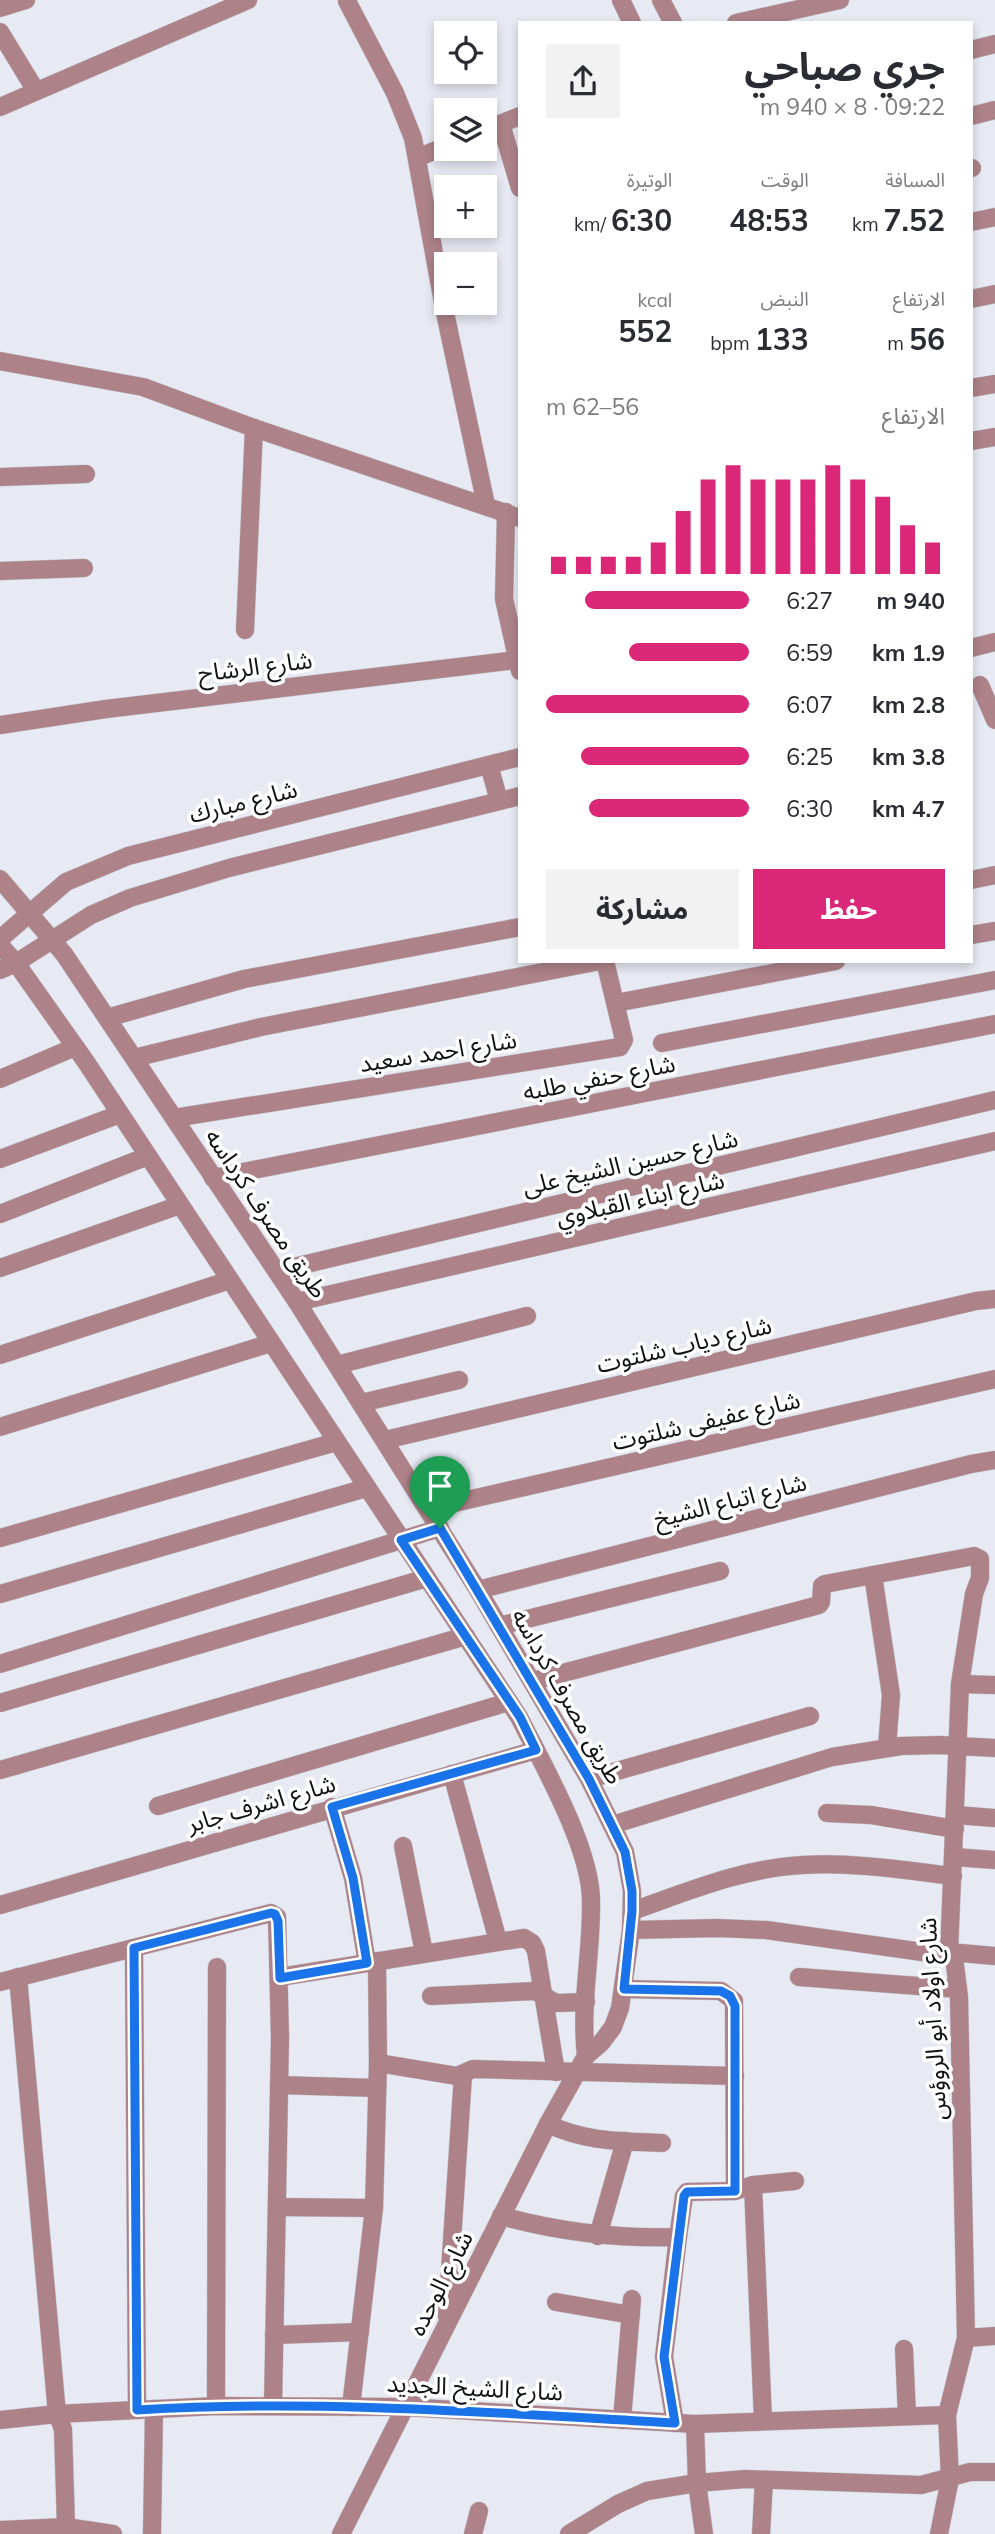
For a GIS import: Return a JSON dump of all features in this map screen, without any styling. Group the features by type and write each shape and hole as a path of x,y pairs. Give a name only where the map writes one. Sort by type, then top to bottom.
{"street":[{"path":"0,8 26,0"},
{"path":"0,107 248,0"},
{"path":"621,0 631,21"},
{"path":"661,0 672,21"},
{"path":"755,21 802,16 840,0"},
{"path":"347,1 395,93 413,138 444,308 486,505"},
{"path":"0,32 36,91"},
{"path":"973,50 995,44"},
{"path":"973,116 995,110"},
{"path":"497,125 518,117"},
{"path":"497,136 518,183"},
{"path":"416,158 434,151"},
{"path":"973,222 995,217"},
{"path":"973,299 995,294"},
{"path":"0,361 143,387 254,428 513,515 504,599 518,665"},
{"path":"973,388 995,384"},
{"path":"244,631 254,428"},
{"path":"973,441 995,437"},
{"path":"0,477 86,474"},
{"path":"0,571 83,568"},
{"path":"973,648 995,642"},
{"name":"شارع الرشاح","path":"0,725 120,707 518,665"},
{"path":"982,684 995,720"},
{"name":"شارع مبارك","path":"0,939 28,912 66,882 128,856 518,758"},
{"path":"489,765 499,802"},
{"path":"8,967 91,915 130,898 229,868 518,797"},
{"path":"973,880 995,876"},
{"name":"طريق مصرف كرداسه","path":"0,880 52,939 277,1271 478,1590 589,1779 612,1825 625,1852 632,1891 631,1930 620,2008 601,2043 586,2056"},
{"path":"107,1018 244,979 518,927"},
{"path":"973,935 995,931"},
{"path":"0,945 8,967 75,1047 148,1156 466,1636 509,1702 536,1750 557,1791 590,1880 583,2020 586,2056"},
{"path":"134,1058 261,1027 592,963"},
{"name":"شارع احمد سعيد","path":"174,1118 620,1047 624,1040 616,1003 603,963"},
{"path":"616,1003 826,963"},
{"path":"662,1043 995,980"},
{"name":"شارع حنفي طلبه","path":"213,1178 995,1024"},
{"path":"0,1079 75,1047"},
{"name":"شارع حسين الشيخ على","path":"277,1271 995,1100"},
{"path":"0,1158 120,1114"},
{"name":"شارع ابناء القبلاوي","path":"297,1302 995,1141"},
{"path":"0,1214 148,1156"},
{"path":"0,1268 180,1205"},
{"path":"0,1355 230,1280"},
{"name":"شارع دياب شلتوت","path":"385,1440 976,1301 995,1299"},
{"path":"337,1365 527,1316"},
{"path":"0,1427 271,1343"},
{"name":"شارع عفيفى شلتوت","path":"428,1509 995,1379"},
{"path":"361,1403 459,1380"},
{"path":"0,1538 336,1441"},
{"name":"شارع اتباع الشيخ","path":"478,1590 995,1460"},
{"path":"0,1594 366,1488"},
{"path":"0,1664 440,1528"},
{"name":"شارع اولاد أبو الروؤس","path":"873,1575 979,1557 980,1578 974,1594 960,1684 950,1954 958,1989 966,2338 947,2415 950,2479 939,2534"},
{"path":"499,1626 720,1571"},
{"path":"533,1681 819,1605 824,1585 873,1575 891,1695 887,1748"},
{"path":"0,1703 427,1578"},
{"path":"0,1770 466,1636"},
{"path":"960,1684 995,1685"},
{"path":"158,1806 509,1702"},
{"path":"589,1779 810,1716"},
{"path":"612,1825 832,1757 887,1748 995,1748"},
{"name":"شارع اشرف جابر","path":"0,1905 536,1750"},
{"path":"452,1774 498,1941"},
{"path":"332,1807 353,1878 372,1962 378,2063 373,2208 351,2407"},
{"path":"827,1813 955,1822 995,1818"},
{"path":"403,1846 424,1953"},
{"path":"954,1857 995,1860"},
{"path":"632,1911 735,1876 800,1865 856,1865 953,1876"},
{"path":"0,1982 275,1914 278,1921 280,1978 273,2406"},
{"path":"631,1930 766,1930 950,1954 995,1956"},
{"path":"280,1978 524,1938 532,1943 536,1951 556,2072"},
{"path":"134,1948 146,2409 152,2534"},
{"path":"216,2406 217,1967"},
{"path":"18,1977 57,2414 63,2429 66,2527"},
{"path":"799,1977 958,1989"},
{"path":"624,1989 721,1991 726,1993 735,2006 735,2076 763,2421"},
{"path":"431,1996 535,1992 556,2003 586,2002"},
{"name":"شارع الوحده","path":"341,2534 446,2323 586,2056"},
{"path":"378,2063 457,2076 473,2069 735,2076"},
{"path":"446,2323 463,2075"},
{"path":"279,2085 377,2088"},
{"path":"548,2124 570,2135 662,2143"},
{"path":"598,2236 625,2141"},
{"path":"675,2423 664,2357 685,2193 795,2181"},
{"path":"277,2207 373,2208"},
{"path":"501,2216 544,2228 598,2236 678,2237"},
{"path":"556,2302 631,2307 622,2420"},
{"path":"274,2335 360,2332"},
{"path":"966,2338 995,2336"},
{"path":"904,2349 907,2416"},
{"name":"شارع الشيخ الجديد","path":"0,2420 57,2414 216,2406 405,2407 695,2424 947,2415"},
{"path":"695,2424 697,2483 705,2534"},
{"path":"569,2534 618,2504 647,2491 697,2483 764,2480 921,2486 970,2472 995,2472"},
{"path":"761,2534 764,2480"},
{"path":"473,2534 479,2511"},
{"path":"0,2530 66,2527 113,2534"}],"route":[{"path":"440,1528 589,1779 625,1852 632,1891 632,1911 624,1989 721,1991 734,2001 735,2191 687,2192 684,2196 664,2357 675,2423 405,2407 216,2406 137,2410 134,1948 271,1913 275,1914 278,1921 280,1978 367,1963 353,1878 332,1807 536,1750 520,1717 401,1540 440,1528"}]}
